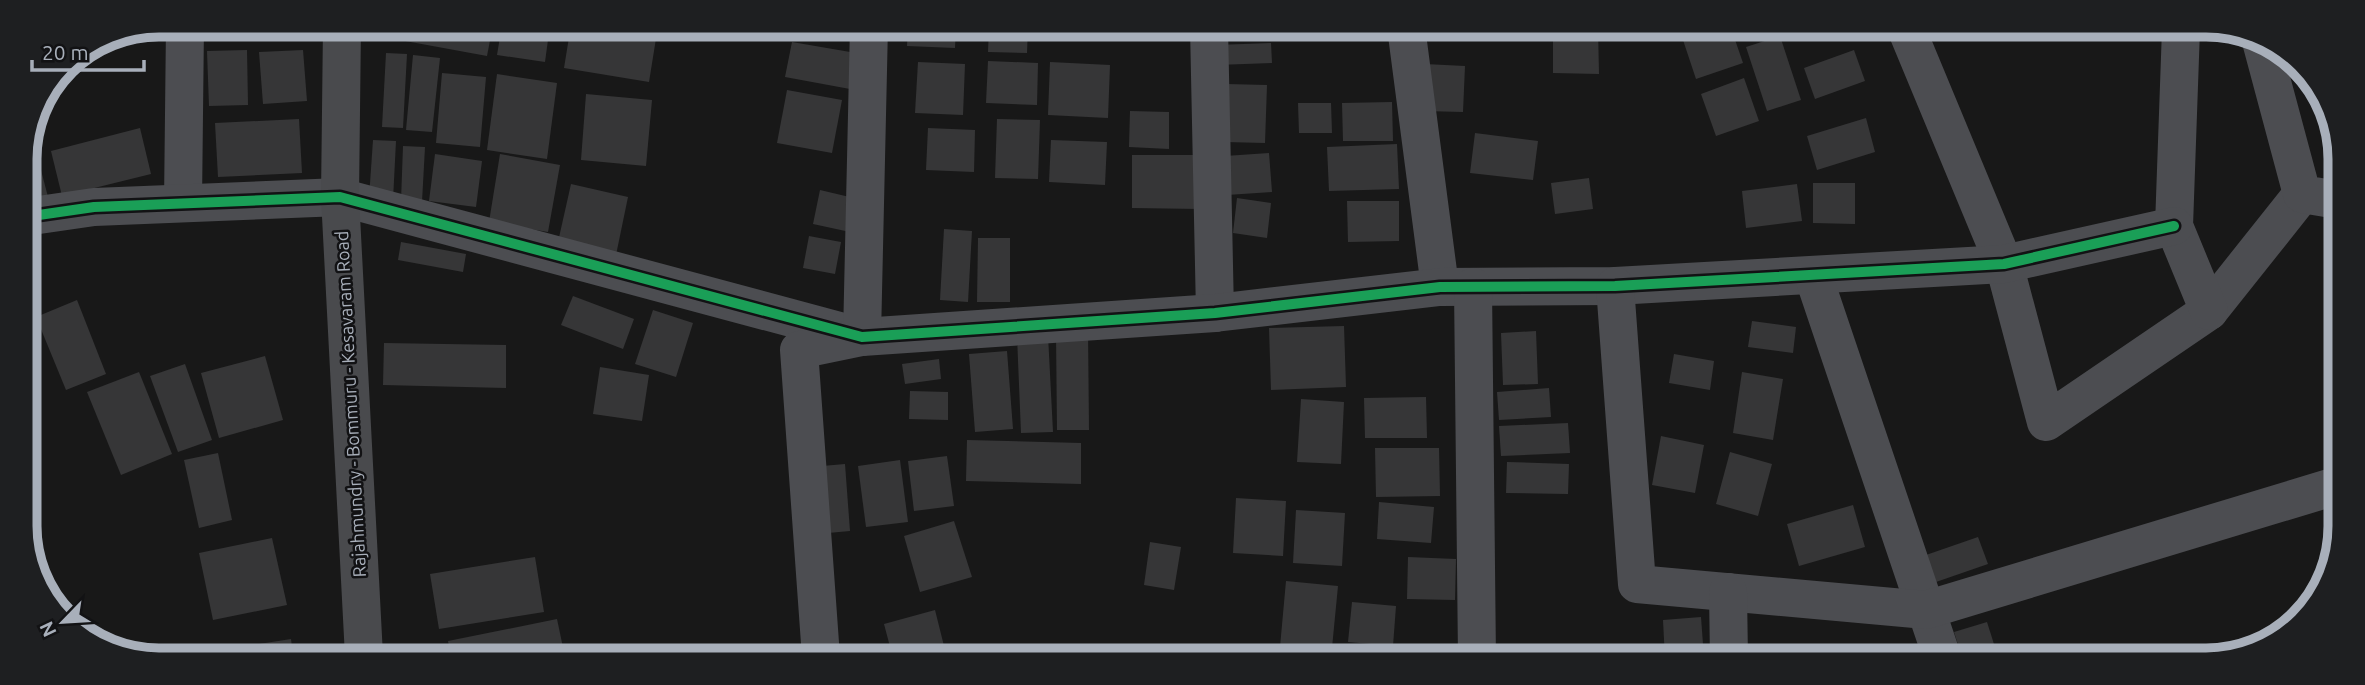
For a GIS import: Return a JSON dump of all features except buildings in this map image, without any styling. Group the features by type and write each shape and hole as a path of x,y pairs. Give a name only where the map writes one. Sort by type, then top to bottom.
{"main road":[{"name":"Rajahmundry - Bommuru - Kesavaram Road","path":"341,37 340,197 364,648"}],"street":[{"path":"183,203 186,37"},
{"path":"862,337 869,37"},
{"path":"1209,37 1215,313"},
{"path":"1408,37 1457,287 1476,648"},
{"path":"1910,37 2004,264 2046,422 2208,311 2320,197 2265,52"},
{"path":"2181,37 2174,226 2208,311"},
{"path":"37,215 94,207 340,197 862,337"},
{"path":"820,648 799,350 862,337 1215,313 1457,287 1615,286 2004,264 2174,226"},
{"path":"1813,275 1939,648"},
{"path":"1615,286 1637,584 1926,610 2328,488"},
{"path":"1728,592 1729,648"}],"cycle path":[{"path":"37,215 94,207 340,197 862,337 1215,313 1440,287 1615,286 2004,264 2174,226"}]}
